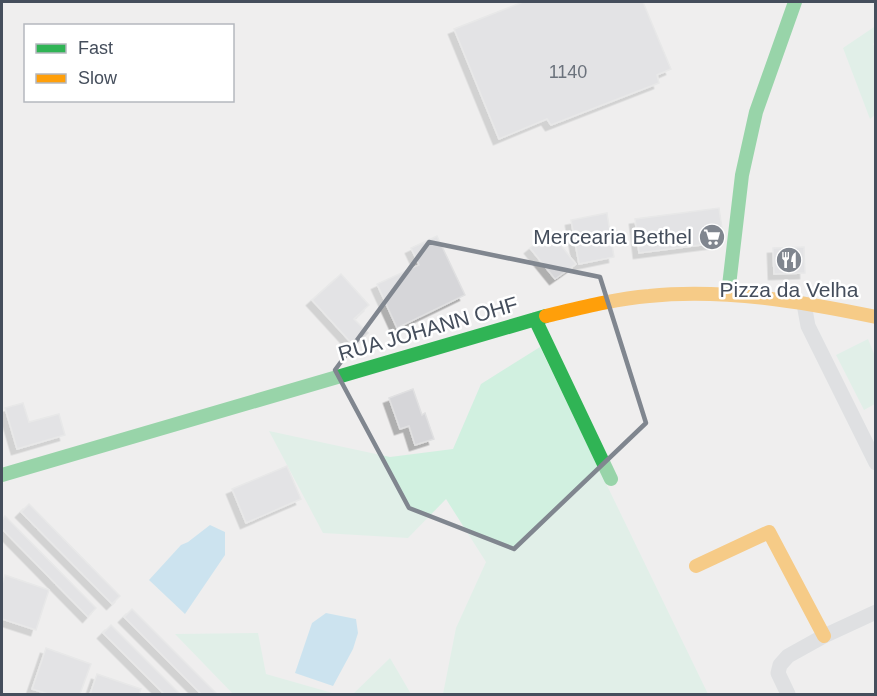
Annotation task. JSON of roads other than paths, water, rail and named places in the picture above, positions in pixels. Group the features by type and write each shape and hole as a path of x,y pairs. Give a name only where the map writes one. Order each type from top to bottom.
{"main road":[{"path":"728,294 742,175 756,112 795,2"},
{"name":"RUA JOHANN OHF","path":"2,475 535,319 631,297 728,294 876,317"},
{"path":"535,319 612,479"},
{"path":"696,566 769,532 825,636"}],"street":[{"path":"804,304 808,326 876,463"},
{"path":"788,694 778,673 780,665 788,656 876,612"}],"water":[{"path":"210,525 225,532 225,555 185,614 149,580 181,545"},
{"path":"326,613 356,619 358,633 353,649 333,686 295,673 312,623"}],"place":[{"name":"Mercearia Bethel","path":"712,237"},
{"name":"Pizza da Velha","path":"789,260"}]}
